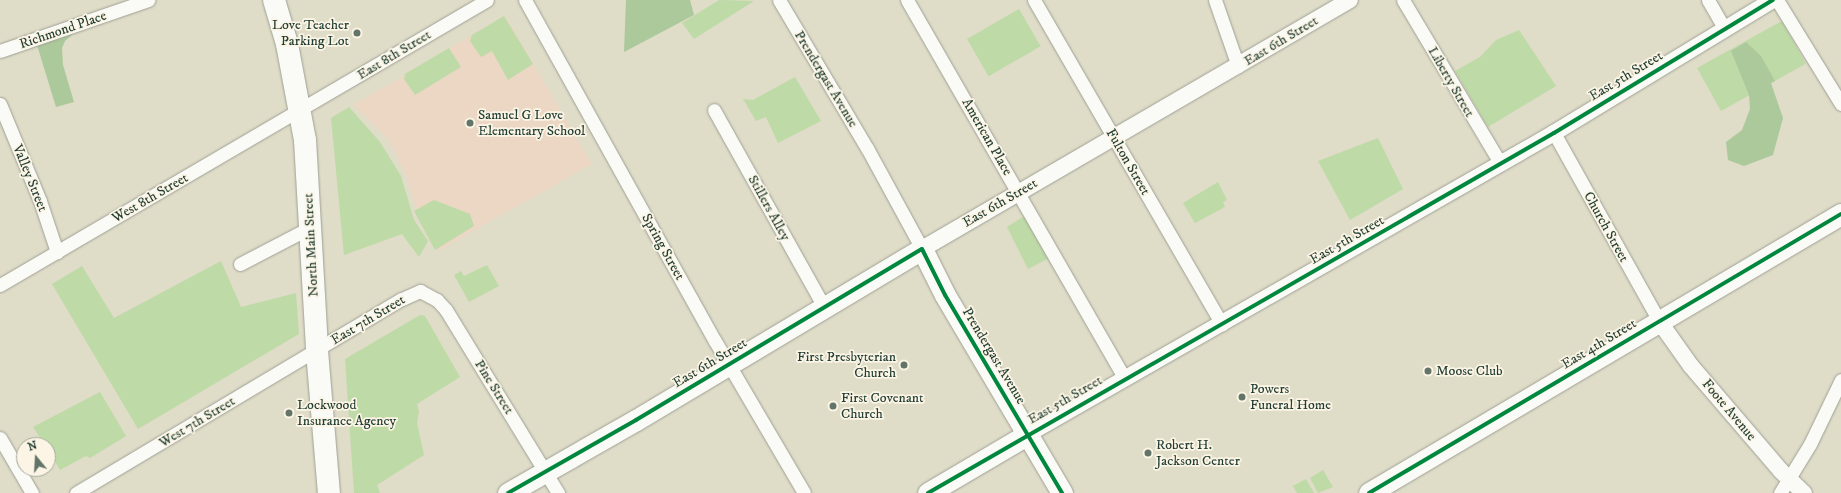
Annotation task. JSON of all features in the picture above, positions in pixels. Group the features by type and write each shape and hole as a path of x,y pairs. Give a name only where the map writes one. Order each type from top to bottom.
{"highway":[{"name":"North Main Street","path":"274,0 287,44 305,140 317,351 329,493"}],"main road":[{"name":"East 4th Street","path":"1369,493 1841,214"},
{"name":"East 6th Street","path":"508,493 545,470 636,420 922,248"},
{"name":"Prendergast Avenue","path":"922,248 945,295 1062,493"},
{"name":"East 5th Street","path":"928,493 1028,434"}],"street":[{"name":"Richmond Place","path":"0,51 148,0"},
{"name":"East 8th Street","path":"300,110 487,0"},
{"name":"Spring Street","path":"525,0 728,364 804,493"},
{"name":"Prendergast Avenue","path":"779,0 866,148 922,248"},
{"name":"American Place","path":"907,0 1126,379"},
{"name":"Fulton Street","path":"1034,0 1222,324"},
{"path":"1215,0 1238,66"},
{"name":"East 6th Street","path":"922,248 1350,0"},
{"name":"Liberty Street","path":"1403,0 1500,163"},
{"path":"1708,0 1725,28"},
{"name":"East 5th Street","path":"1028,434 1554,133 1773,0"},
{"path":"1777,0 1841,104"},
{"name":"Valley Street","path":"0,104 40,201 57,252"},
{"name":"West 8th Street","path":"0,286 300,110"},
{"name":"Stillers Alley","path":"714,110 824,307"},
{"name":"Church Street","path":"1554,133 1659,321"},
{"path":"240,264 311,227"},
{"name":"East 7th Street","path":"317,351 402,299 420,291"},
{"name":"Pine Street","path":"420,291 437,300 446,310 558,493"},
{"name":"Foote Avenue","path":"1659,321 1691,366 1784,486 1804,493"},
{"name":"West 7th Street","path":"76,493 317,351"},
{"path":"1784,486 1810,444 1841,380"},
{"path":"0,438 32,493"}],"shaded area":[{"name":"Samuel G Love Elementary School","path":"505,16 592,164 438,251 415,204 405,173 389,140 354,105"}],"green space":[{"path":"626,0 690,0 694,15 624,52"},
{"path":"719,0 754,1 694,39 682,23"},
{"path":"1019,9 1040,46 989,76 967,39"},
{"path":"504,16 533,64 508,80 492,51 481,57 470,41 472,35"},
{"path":"1782,21 1806,64 1721,111 1697,68"},
{"path":"1519,30 1556,86 1488,127 1455,71 1480,57 1496,40"},
{"path":"73,34 65,41 62,48 63,65 74,102 56,107 37,45"},
{"path":"1746,42 1761,56 1775,81 1771,83 1783,118 1773,155 1744,166 1728,160 1726,142 1742,130 1750,109 1749,95 1731,51"},
{"path":"449,48 461,67 415,95 404,79 405,74"},
{"path":"795,77 821,121 778,143 766,117 756,121 743,99 753,100"},
{"path":"349,107 380,142 401,176 414,220 428,241 419,257 402,234 344,255 331,118"},
{"path":"1378,138 1403,189 1350,220 1318,161"},
{"path":"1218,182 1227,200 1223,202 1225,207 1195,223 1183,203"},
{"path":"434,200 470,214 474,226 435,250 414,211"},
{"path":"1026,215 1051,257 1028,269 1007,227"},
{"path":"221,261 241,307 296,293 299,334 138,429 52,284 82,266 114,318"},
{"path":"487,265 499,286 469,302 454,275 461,271 464,276"},
{"path":"420,315 425,316 460,377 417,404 419,411 417,423 424,455 377,485 380,493 354,493 345,359"},
{"path":"100,392 126,436 90,458 86,456 60,470 56,463 56,437 40,437 33,427"},
{"path":"1323,470 1333,487 1318,493 1310,478"},
{"path":"1306,479 1314,493 1297,493 1293,486"}],"cycle path":[{"path":"928,493 1554,133 1773,0"},
{"path":"1369,493 1841,214"},
{"path":"508,493 636,420 922,249 945,295 1062,493"}],"place":[{"name":"Love Teacher Parking Lot","path":"357,33"},
{"name":"Samuel G Love Elementary School","path":"470,123"},
{"name":"First Presbyterian Church","path":"904,365"},
{"name":"Moose Club","path":"1428,371"},
{"name":"Powers Funeral Home","path":"1242,397"},
{"name":"First Covenant Church","path":"833,406"},
{"name":"Lockwood Insurance Agency","path":"289,413"},
{"name":"Robert H. Jackson Center","path":"1148,453"}]}
